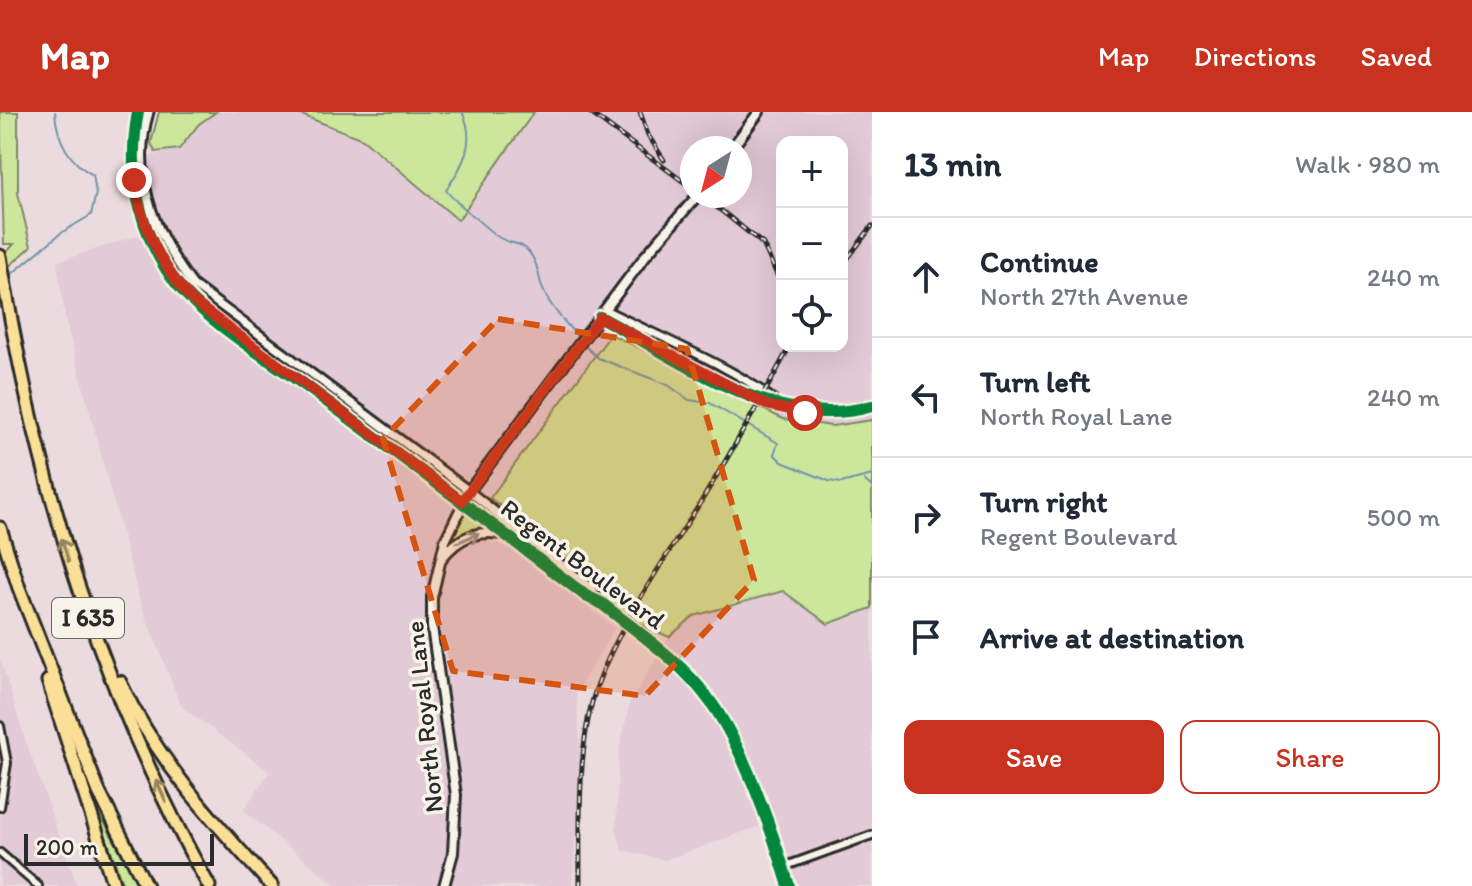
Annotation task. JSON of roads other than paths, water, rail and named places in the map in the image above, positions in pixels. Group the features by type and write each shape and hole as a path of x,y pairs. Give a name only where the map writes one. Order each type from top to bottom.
{"highway":[{"name":"I 635","path":"0,256 29,417 76,585 122,705 209,886"},
{"name":"I 635","path":"0,528 19,588 114,828 146,886"},
{"path":"76,585 125,692 154,744 192,797 272,886"},
{"path":"19,588 114,886"}],"main road":[{"path":"741,136 759,112"},
{"name":"North Royal Lane","path":"444,886 453,853 456,816 432,627 438,563 462,501 469,491 592,327 687,208"},
{"path":"438,563 452,546 469,535 486,532 507,535"}],"street":[{"name":"Regent Boulevard","path":"138,112 137,199 166,269 193,301 646,638 710,700 732,737 789,886"},
{"name":"Regent Boulevard","path":"140,126 149,112"},
{"name":"Regent Boulevard","path":"138,158 155,225 175,262 193,285 245,328 469,491 592,589 601,603"},
{"path":"603,313 723,370 771,396 779,405"},
{"path":"603,313 766,405 779,405 805,413 833,413 872,406"},
{"path":"718,380 723,370"},
{"path":"0,726 7,763 0,807"},
{"path":"783,867 872,835"},
{"path":"0,853 38,886"}],"waterway":[{"path":"8,277 61,233 91,215 96,193 93,175 77,164 66,149 58,132 55,112"},
{"path":"462,112 468,133 466,153 446,190 497,236 529,252 549,301 579,339"},
{"path":"583,344 598,358 668,385 689,400 710,403 778,443 774,454 782,462 841,483 872,475"},
{"path":"864,480 872,487"}],"railway":[{"path":"589,112 680,179"},
{"path":"640,112 648,135 664,160"},
{"path":"718,208 763,244 779,280"},
{"path":"848,258 872,226"},
{"path":"580,886 582,762 595,692 614,645 641,596 723,466 787,352"}]}
